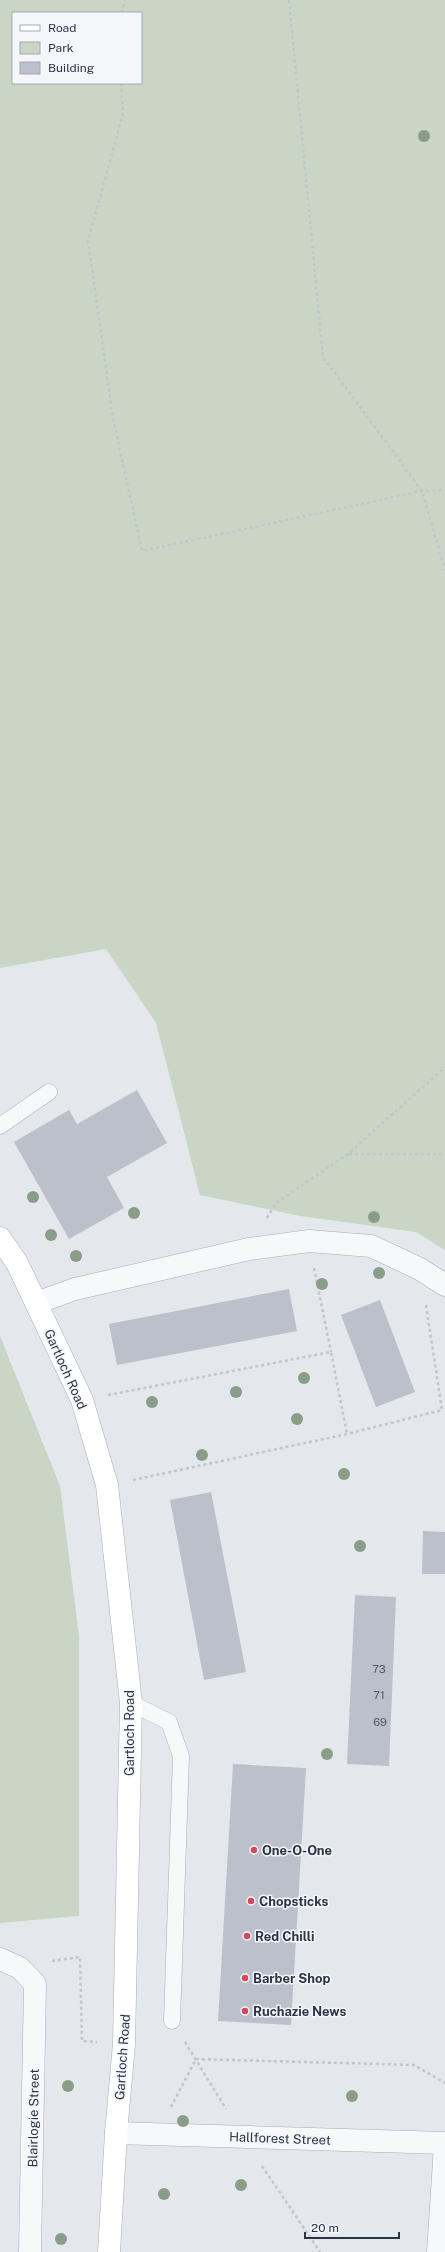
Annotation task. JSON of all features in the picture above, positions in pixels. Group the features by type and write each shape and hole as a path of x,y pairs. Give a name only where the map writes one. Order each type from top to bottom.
{"main road":[{"name":"Gartloch Road","path":"0,1238 17,1263 82,1400 107,1485 131,1702 124,2044 116,2133 109,2252"}],"street":[{"path":"36,1303 75,1289 249,1249 309,1241 371,1246 420,1269 445,1285"},
{"path":"0,1959 20,1968"},
{"name":"Blairlogie Street","path":"20,1968 35,1984 30,2252"},
{"name":"Hallforest Street","path":"116,2133 445,2144"},
{"path":"438,2252 445,2144"}],"lane":[{"path":"0,1126 49,1092"},
{"path":"131,1702 169,1722 181,1756 172,2021"}],"path":[{"path":"122,12 125,0"},
{"path":"290,0 323,357 422,491 445,570"},
{"path":"121,84 123,114 88,241 113,418 142,550 422,491 445,490"},
{"path":"249,1249 276,1203 348,1154 445,1067"},
{"path":"348,1154 445,1154"},
{"path":"309,1241 347,1434"},
{"path":"107,1485 347,1434 442,1410 420,1269"},
{"path":"82,1400 331,1352"},
{"path":"20,1968 80,1957 82,2042 124,2044"},
{"path":"172,2021 243,2137 320,2252"},
{"path":"196,2059 414,2065 445,2083"},
{"path":"157,2134 196,2059"}],"green space":[{"path":"0,0 445,0 445,1250 416,1232 300,1216 200,1195 156,1023 106,949 0,968"},
{"path":"0,1336 60,1486 79,1636 79,1916 0,1923"}],"building":[{"path":"137,1090 167,1143 107,1177 124,1208 69,1239 14,1142 69,1110 77,1124"},
{"path":"289,1289 297,1331 117,1365 109,1324"},
{"path":"380,1300 415,1392 376,1407 341,1315"},
{"path":"211,1492 246,1672 204,1680 170,1500"},
{"path":"423,1531 445,1532 445,1574 422,1574"},
{"path":"355,1595 396,1597 389,1766 347,1764"},
{"path":"233,1764 306,1768 291,2025 218,2021"}],"place":[{"name":"One-O-One","path":"254,1850"},
{"name":"Chopsticks","path":"251,1901"},
{"name":"Red Chilli","path":"247,1936"},
{"name":"Barber Shop","path":"245,1978"},
{"name":"Ruchazie News","path":"245,2011"}]}
